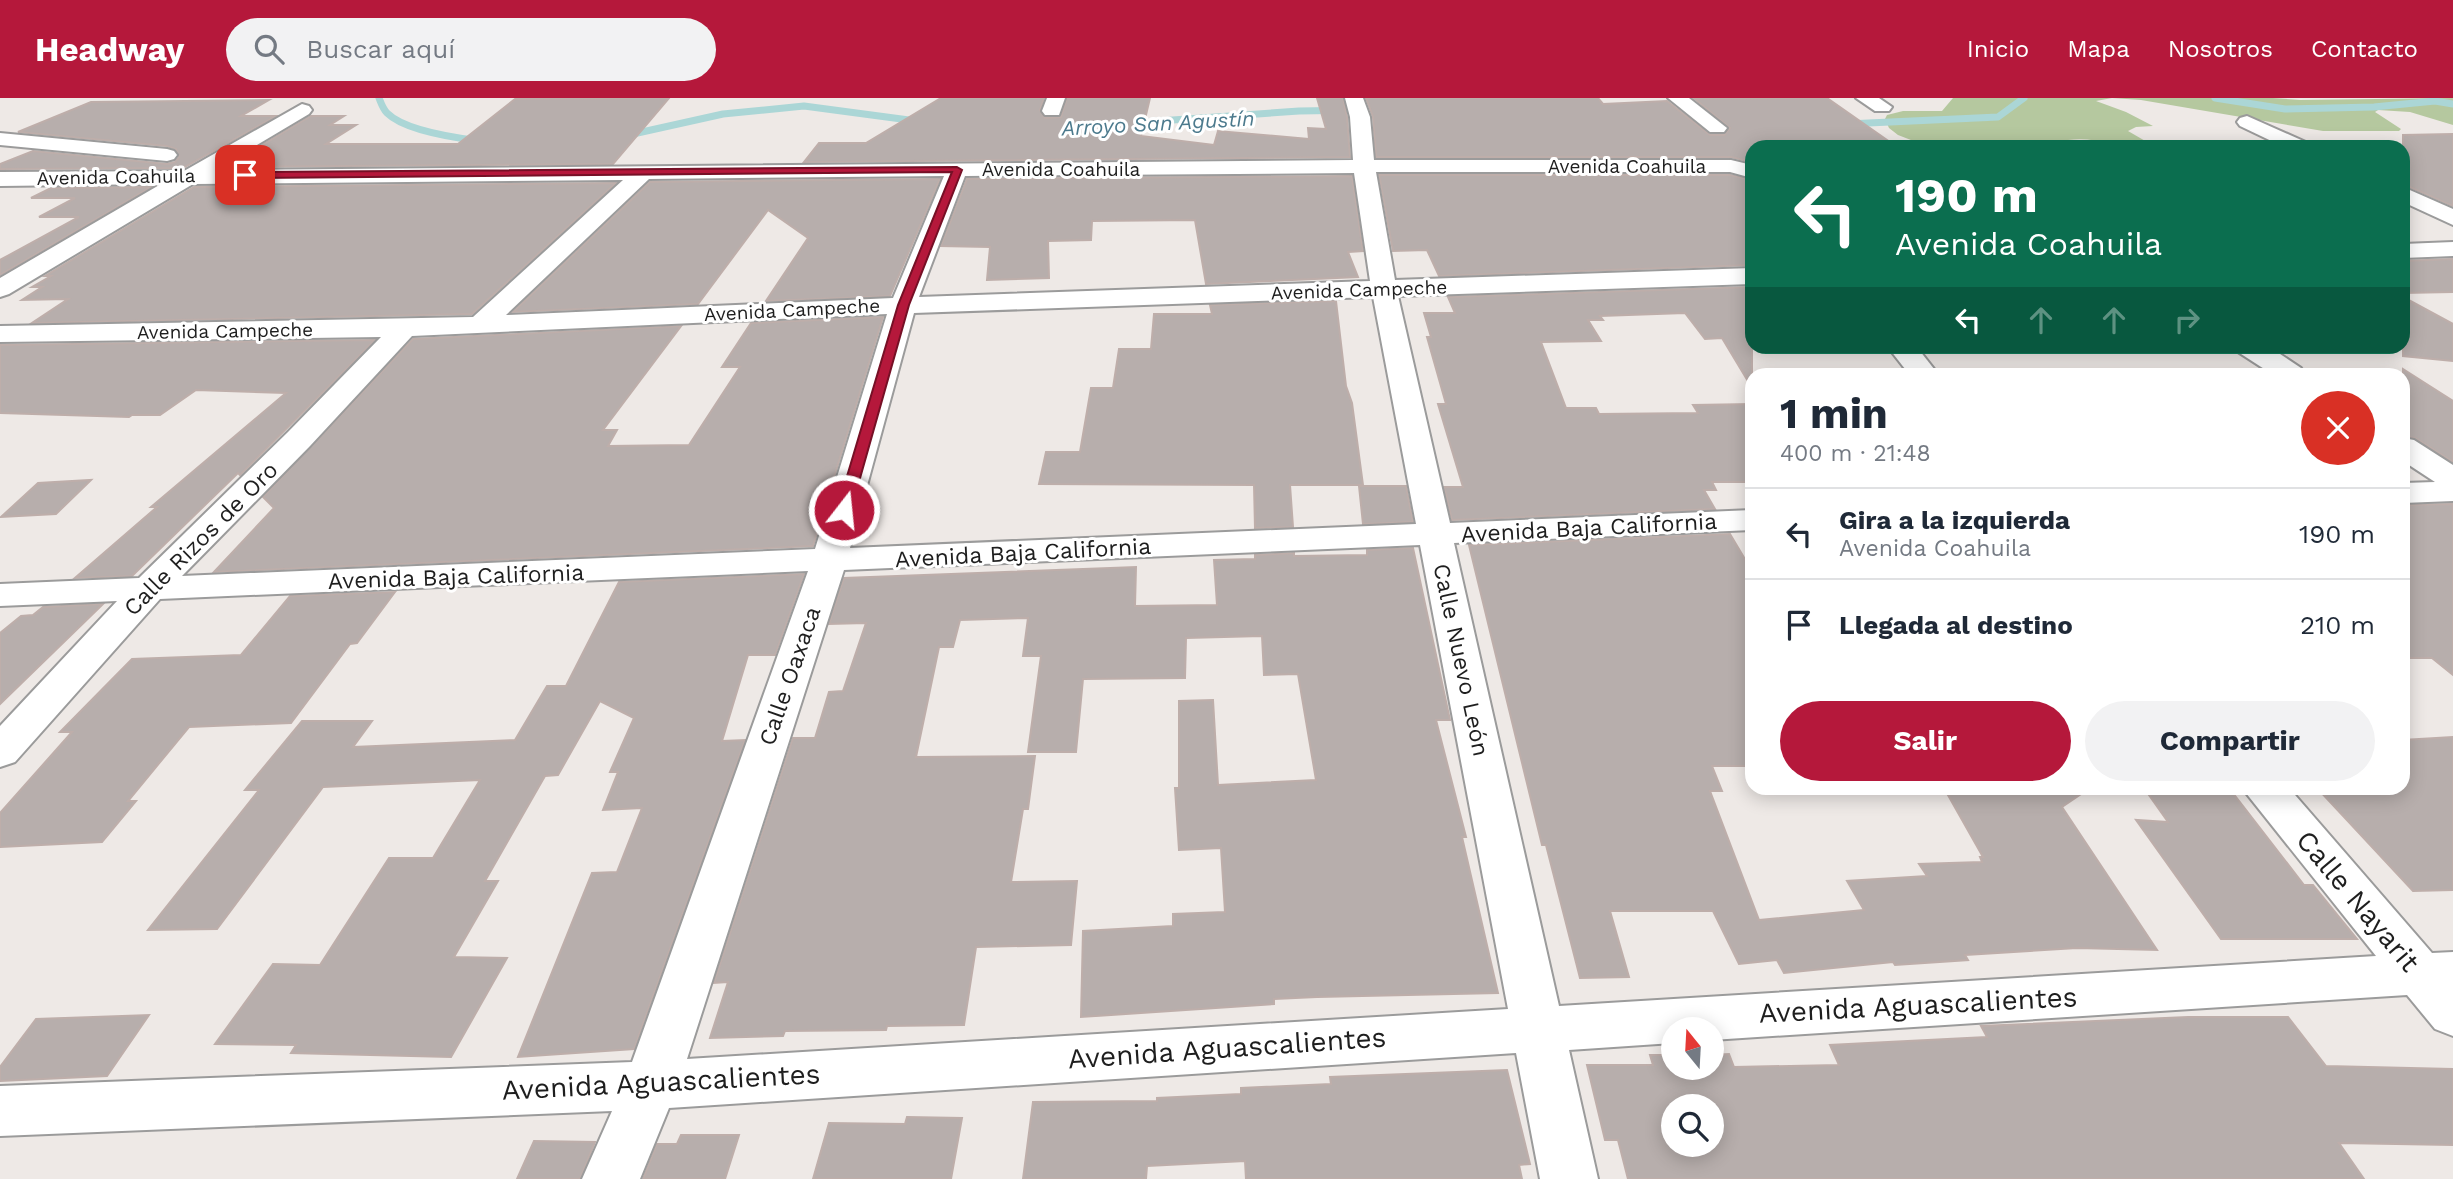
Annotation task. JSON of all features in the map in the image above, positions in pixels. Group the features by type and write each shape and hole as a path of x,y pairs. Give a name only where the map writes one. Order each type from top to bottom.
{"street":[{"path":"1676,98 1717,128"},
{"name":"Calle Nuevo León","path":"1356,106 1384,289 1569,1179"},
{"path":"0,289 302,110"},
{"path":"2247,122 2286,140"},
{"path":"0,139 218,160"},
{"name":"Avenida Coahuila","path":"0,178 1364,166 1745,170"},
{"name":"Calle Oaxaca","path":"611,1179 651,1085 829,561 903,305 957,170"},
{"path":"482,323 644,172"},
{"path":"2410,197 2453,218"},
{"path":"2410,251 2453,249"},
{"name":"Avenida Campeche","path":"0,334 404,328 903,305 1745,276"},
{"name":"Calle Rizos de Oro","path":"0,752 148,590 299,439 404,328"},
{"path":"1908,354 1919,368"},
{"path":"2260,354 2282,368"},
{"path":"2410,452 2453,480"},
{"path":"2410,493 2453,491"},
{"name":"Avenida Baja California","path":"0,595 1745,520"},
{"name":"Calle Nayarit","path":"2271,795 2436,973 2453,1014"},
{"name":"Avenida Aguascalientes","path":"0,1111 651,1085 2436,973"}],"green space":[{"path":"1953,98 2112,98 2096,101 2153,126 2136,127 2128,131 2144,140 1911,140 1889,128 1885,119 1887,115 1903,111 1942,111"},
{"path":"2112,98 2453,98 2453,125 2410,112 2378,110 2375,112 2401,129 2323,131 2141,100"}],"building":[{"path":"669,98 613,164 225,167 311,116 344,116 330,125 356,125 326,144 458,144 515,99"},
{"path":"941,98 1044,98 1040,110 1045,118 1061,117 1067,98 1150,98 1141,136 1214,145 1218,131 1309,139 1308,128 1326,129 1317,98 1343,98 1350,157 804,162 819,143 866,143"},
{"path":"1366,98 1598,98 1603,104 1667,101 1710,135 1724,135 1730,128 1695,99 1827,98 1887,140 1745,140 1745,160 1731,157 1376,157 1373,117"},
{"path":"269,100 241,116 276,116 183,168 0,169 0,164 33,151 167,164 175,162 179,157 176,149 167,146 18,132 91,102"},
{"path":"2453,134 2453,206 2410,187 2410,140 2403,140 2403,135"},
{"path":"1379,175 1730,175 1745,178 1745,265 1439,276 1427,250 1393,251"},
{"path":"1352,176 1363,251 1348,252 1358,277 1206,284 1195,220 1092,221 1091,240 1048,241 1049,278 987,280 990,247 941,246 967,179"},
{"path":"940,179 890,296 766,301 808,238 768,210 698,304 513,312 650,182"},
{"path":"616,183 472,314 32,323 68,299 22,300 42,287 32,287 51,276 45,276 194,187"},
{"path":"151,187 0,275 0,260 79,217 39,217 75,198 31,198 51,188"},
{"path":"2453,259 2453,292 2410,293 2410,261"},
{"path":"1745,287 1745,354 1752,354 1752,368 1745,368 1745,376 1722,338 1705,339 1685,313 1600,316 1603,320 1588,320 1601,341 1541,342 1566,408 1596,408 1599,414 1698,413 1693,405 1745,404 1745,482 1712,482 1716,490 1704,490 1715,509 1452,520 1444,487 1463,487 1438,404 1446,404 1427,337 1431,337 1424,313 1455,313 1448,297"},
{"path":"1336,301 1346,386 1352,403 1363,485 1290,485 1293,527 1255,528 1254,485 1039,484 1046,452 1080,452 1091,388 1113,388 1119,349 1151,349 1154,314 1212,314 1210,305"},
{"path":"2410,301 2453,324 2453,361 2403,356 2410,354"},
{"path":"883,317 813,546 214,572 274,508 263,497 413,339 681,326 603,430 617,430 608,446 689,445 740,367 722,367 751,323"},
{"path":"375,340 240,475 238,473 132,576 75,578 157,507 151,507 286,393 196,390 160,415 129,417 0,413 0,345"},
{"path":"2410,373 2453,401 2453,462 2410,437"},
{"path":"91,480 56,514 1,517 38,483"},
{"path":"1359,486 1406,486 1413,522 1363,524"},
{"path":"2453,504 2453,675 2432,658 2410,658 2410,505"},
{"path":"1730,534 1745,559 1745,766 1712,766 1722,791 1710,791 1759,920 1864,910 1847,881 1927,876 1919,864 1982,862 1980,857 1983,857 1948,795 2080,795 2062,807 2157,950 2077,948 1965,955 1968,960 1895,965 1893,962 1784,973 1777,960 1739,964 1713,911 1610,911 1629,977 1580,978 1546,845 1542,845 1469,545"},
{"path":"1413,548 1450,720 1436,720 1466,837 1462,837 1498,993 1274,999 1274,1004 1081,1017 1083,931 1173,926 1173,914 1225,912 1221,848 1179,850 1175,788 1179,788 1179,701 1213,700 1218,785 1316,780 1298,674 1264,675 1262,636 1186,638 1185,678 1083,679 1076,752 1028,752 1041,656 1023,656 1028,618 960,620 953,647 939,647 916,757 1035,756 1028,809 1023,809 1011,882 1077,881 1071,945 976,947 964,1025 887,1026 886,1030 785,1031 783,1036 710,1038 728,982 714,983 793,738 815,738 829,692 843,691 866,623 829,624 844,578 1136,567 1135,606 1217,605 1214,560 1255,559 1255,555 1294,553 1294,556 1367,555 1367,550"},
{"path":"804,574 775,655 748,655 722,741 745,740 634,1049 518,1057 592,873 617,872 642,808 603,810 618,772 610,772 634,718 600,701 558,775 545,776 485,881 498,881 454,957 507,958 451,1057 291,1053 296,1045 215,1044 273,964 320,965 389,858 433,858 480,780 323,787 217,929 148,930 259,790 245,790 302,721 372,721 353,747 515,740 547,686 566,686 619,582"},
{"path":"395,592 357,643 350,644 291,723 189,727 128,801 136,801 102,842 0,847 0,813 72,732 60,732 132,659 241,655 290,596"},
{"path":"103,604 0,704 0,633 21,616 33,615 43,607"},
{"path":"2453,737 2453,890 2413,891 2324,795 2410,795 2410,740"},
{"path":"2149,795 2234,795 2304,885 2313,885 2357,939 2221,939 2136,820 2168,822"},
{"path":"149,1015 107,1076 0,1081 0,1067 36,1019"},
{"path":"2188,1017 2288,1017 2326,1066 2453,1069 2453,1145 2339,1143 2364,1179 1628,1179 1618,1140 1605,1140 1587,1065 1653,1065 1650,1055 1661,1055 1661,1080 1724,1080 1724,1054 1729,1054 1734,1067 1839,1065 1830,1045 1987,1037 1981,1026"},
{"path":"1507,1070 1530,1164 1519,1165 1522,1179 1246,1179 1245,1161 1147,1166 1146,1179 1023,1179 1033,1102 1157,1101 1157,1098 1241,1094 1241,1088 1331,1084 1330,1077"},
{"path":"907,1117 962,1118 951,1179 813,1179 829,1123 905,1124"},
{"path":"681,1135 739,1135 725,1179 643,1179 657,1144 677,1144"},
{"path":"534,1141 595,1142 580,1179 517,1179"}],"waterway":[{"name":"Arroyo San Agustín","path":"379,98 387,113 406,125 431,133 480,141"},
{"name":"Arroyo San Agustín","path":"1847,124 1998,117 2024,98"},
{"name":"Arroyo San Agustín","path":"2215,98 2285,109 2374,107 2435,101 2453,104"},
{"name":"Arroyo San Agustín","path":"624,136 723,114 804,106 924,122"},
{"name":"Arroyo San Agustín","path":"1130,123 1299,111 1363,110"}],"route":[{"path":"245,175 957,170 903,305 844,510"}]}
